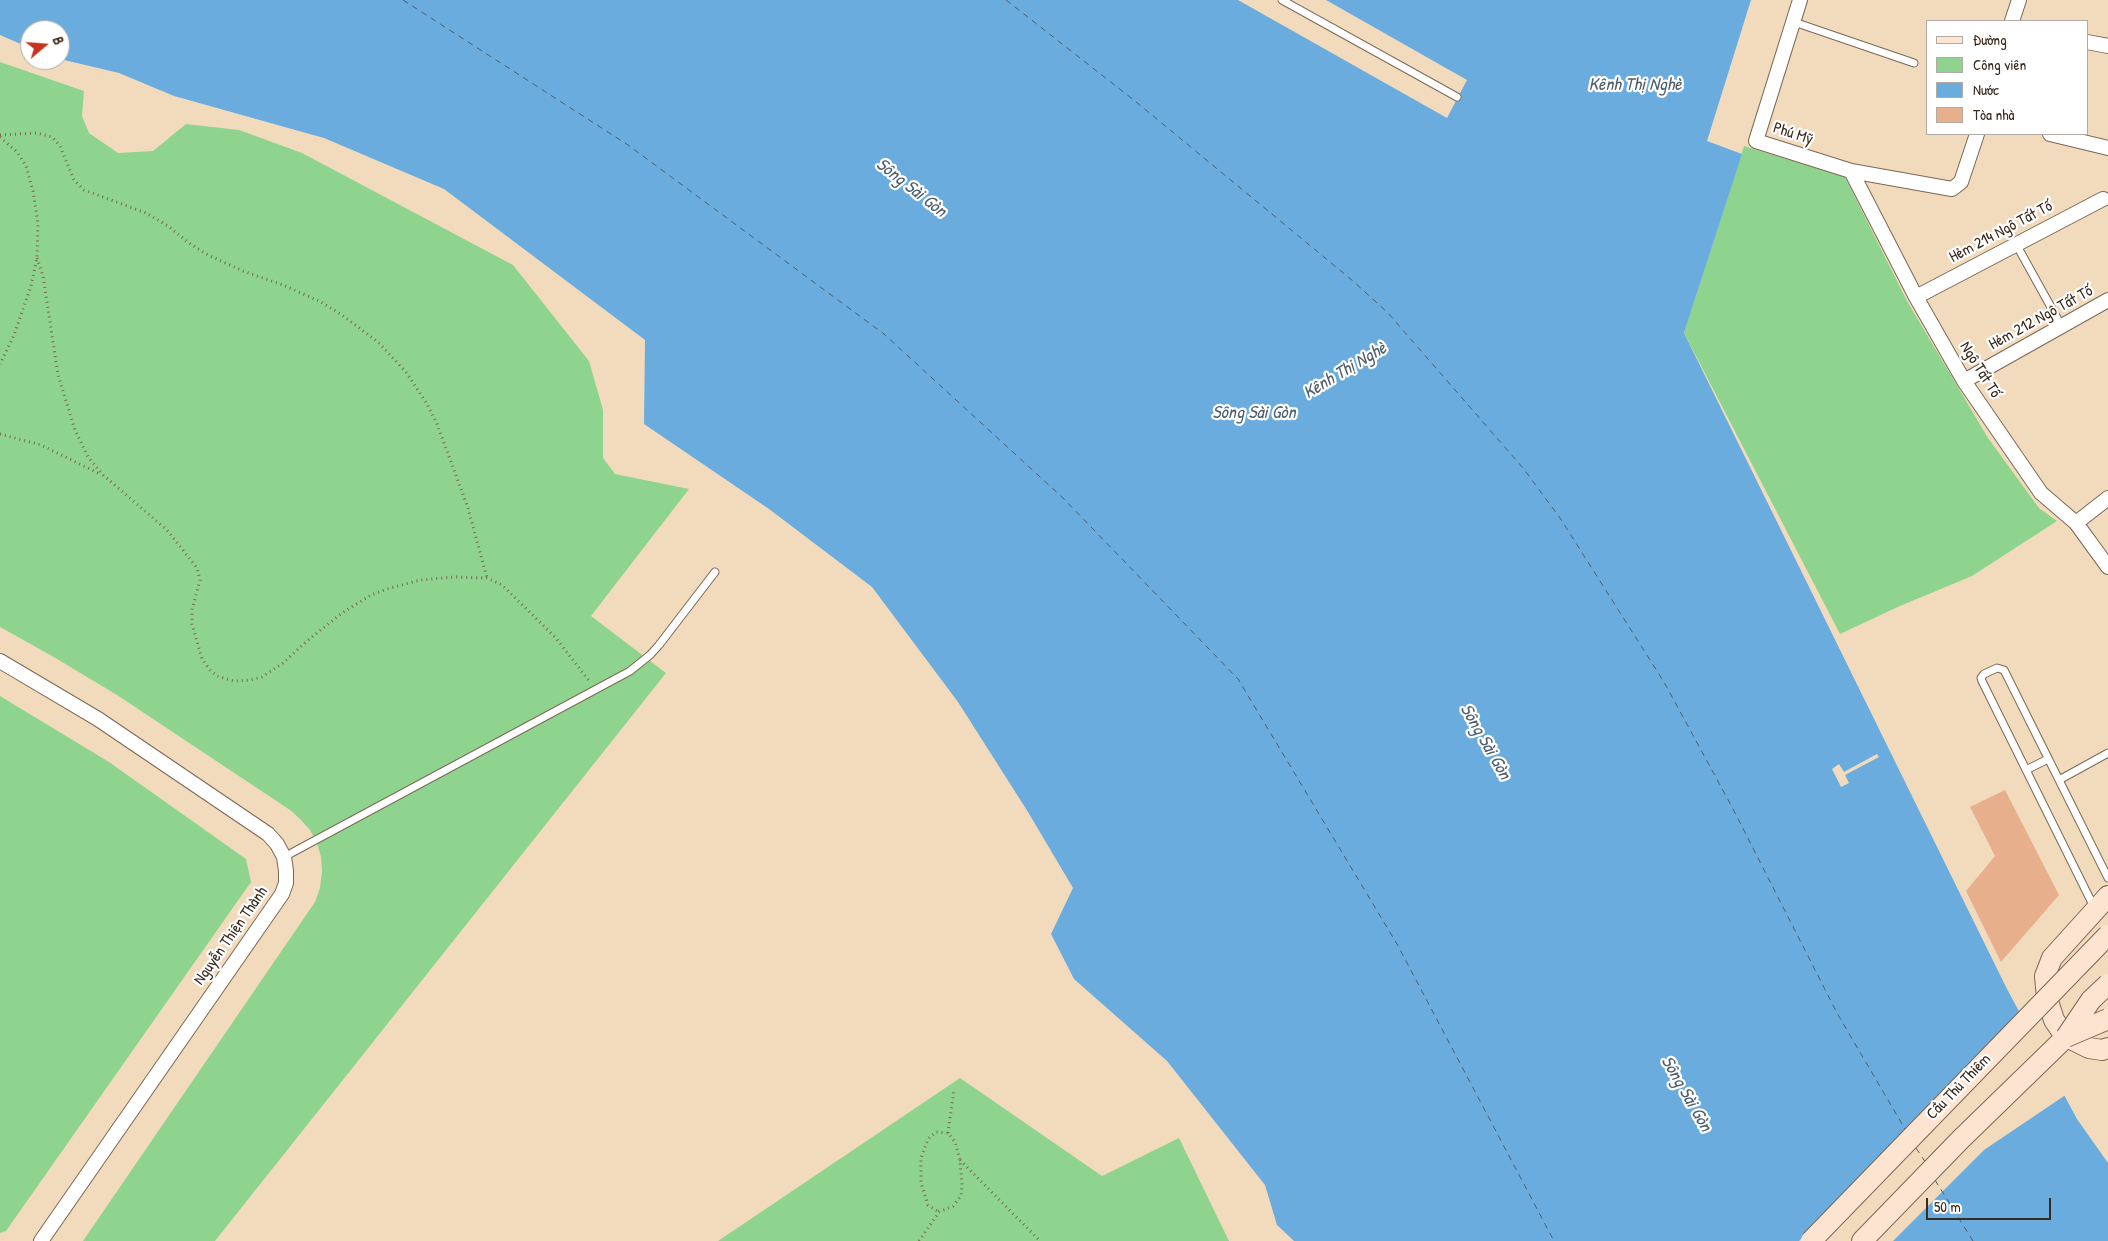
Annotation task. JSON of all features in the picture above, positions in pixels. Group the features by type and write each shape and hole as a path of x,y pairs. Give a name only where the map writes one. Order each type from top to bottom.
{"main road":[{"path":"2102,903 2052,958 2045,976 2046,990 2054,1020 2066,1036 2088,1048 2102,1050 2108,1048"},
{"name":"Cầu Thủ Thiêm","path":"1811,1241 2108,935"},
{"path":"1862,1241 1961,1139 2066,1037 2091,1000 2108,984"},
{"path":"2066,1037 2108,1018"}],"street":[{"name":"Phú Mỹ","path":"1800,0 1756,141 1851,171 1952,189 1961,182 1977,135"},
{"path":"2012,20 2019,0"},
{"path":"2088,42 2108,46"},
{"path":"2054,135 2107,148"},
{"name":"Ngô Tất Tố","path":"1851,171 1916,296 1964,381 2041,493 2076,523 2108,567"},
{"name":"Hẻm 214 Ngô Tất Tố","path":"1916,296 2103,199"},
{"name":"Hẻm 212 Ngô Tất Tố","path":"1964,381 2108,300"},
{"path":"2076,523 2108,498"},
{"name":"Nguyễn Thiện Thành","path":"0,661 98,719 268,834 277,844 284,857 286,883 282,894 41,1241"}],"lane":[{"path":"1282,0 1457,97"},
{"path":"1794,22 1914,63"},
{"path":"2016,244 2062,326"},
{"path":"284,857 630,670 650,655 715,572"},
{"path":"2102,903 2026,770 1981,679 1984,674 1996,668 2004,670 2108,878"},
{"path":"2059,780 2108,754"},
{"path":"2026,770 2048,759"}],"path":[{"path":"0,136 37,133 52,138 60,146 74,180 84,190 146,213 168,226 189,243 248,274 283,285 321,302 378,342 411,380 437,424 468,508 487,578"},
{"path":"0,136 17,152 29,175 37,216 37,258 23,312 0,364"},
{"path":"37,258 43,276 62,394 83,448 103,475 167,530 197,568 200,580 192,610 194,633 206,665 217,676 225,680 242,681 262,677 283,663 314,634 342,613 386,589 420,580 437,578 487,578 502,585 532,612 571,656 596,689"},
{"path":"0,434 41,445 103,475"},
{"path":"918,1241 939,1212 953,1206 960,1196 962,1185 960,1160 955,1142 948,1133 954,1089"},
{"path":"939,1212 928,1205 921,1183 921,1158 928,1139 936,1132 948,1133"},
{"path":"960,1160 1040,1241"}],"green space":[{"path":"0,62 84,91 82,116 89,133 118,153 153,151 186,124 239,130 302,153 513,265 589,361 603,410 603,458 615,474 689,489 591,616 666,673 215,1241 83,1241 315,902 320,888 322,872 321,857 317,843 310,830 290,810 117,695 0,627"},
{"path":"1744,146 1845,177 1907,301 1988,438 2039,508 2057,521 1972,576 1840,634 1684,333"},
{"path":"0,696 109,762 246,859 251,882 6,1231 0,1233"},
{"path":"960,1078 1102,1176 1179,1138 1229,1241 718,1241"}],"water":[{"name":"Sông Sài Gòn","path":"0,0 1751,0 1707,141 1742,154 1684,333 2007,989 2077,1119 2108,1163 2108,1241 1294,1241 1277,1225 1265,1185 1167,1061 1074,979 1051,934 1073,888 1028,812 958,702 872,587 769,509 644,424 645,340 444,189 324,138 174,96 119,73 70,61 70,20 20,20 20,44 0,35"}],"pier":[{"path":"1238,0 1326,0 1467,80 1447,118"},
{"path":"1877,754 1879,757 1845,775 1849,783 1841,787 1832,769 1839,764 1844,772"},
{"path":"2022,1011 2067,1094 1984,1150 1893,1241 1799,1241"}],"building":[{"path":"2005,790 2059,895 2001,962 1966,891 1995,856 1970,807"}],"ferry route":[{"path":"403,0 628,145 884,334 1063,498 1238,679 1397,944 1554,1241"},
{"path":"1006,0 1135,101 1353,281 1388,313 1523,468 1560,518 1664,682 1732,807 1837,1013 1905,1129"},
{"path":"1916,1148 1926,1163"},
{"path":"1935,1180 1973,1241"}],"water label":[{"name":"Kênh Thị Nghè","path":"1635,85"},
{"name":"Kênh Thị Nghè","path":"1345,371"}]}
